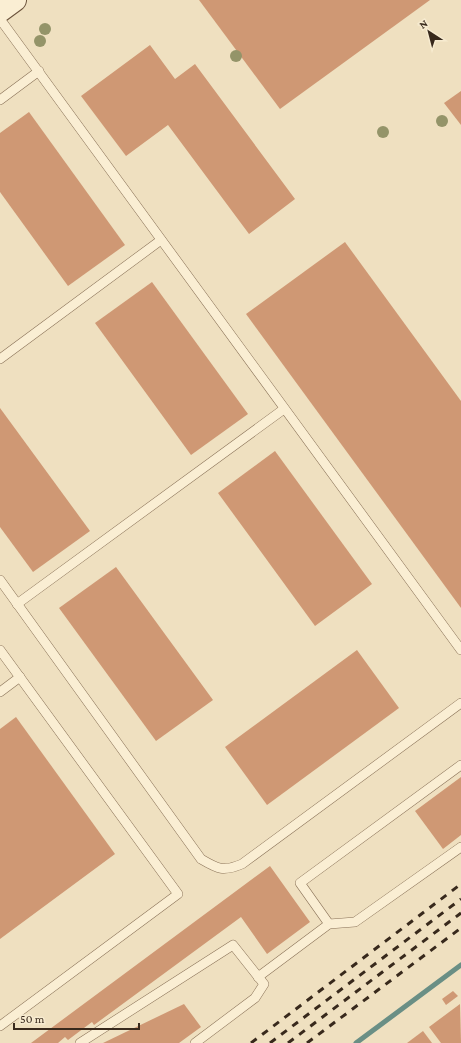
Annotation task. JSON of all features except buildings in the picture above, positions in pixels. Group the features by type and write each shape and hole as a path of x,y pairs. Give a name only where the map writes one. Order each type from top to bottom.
{"lane":[{"path":"3,10 40,71 161,240 461,650"},
{"path":"0,100 40,71"},
{"path":"0,359 161,240"},
{"path":"17,604 284,409"},
{"path":"0,580 201,858 216,868 229,870 242,864 461,703"},
{"path":"0,650 178,894 0,1026"},
{"path":"0,692 20,678"},
{"path":"329,924 300,883 461,765"},
{"path":"258,977 329,924 355,922 461,847"},
{"path":"80,1043 233,945 264,984 255,998 195,1043"}],"waterway":[{"path":"356,1043 461,965"}],"railway":[{"path":"251,1043 461,884"},
{"path":"270,1043 461,899"},
{"path":"288,1043 461,913"},
{"path":"307,1043 461,928"}]}
